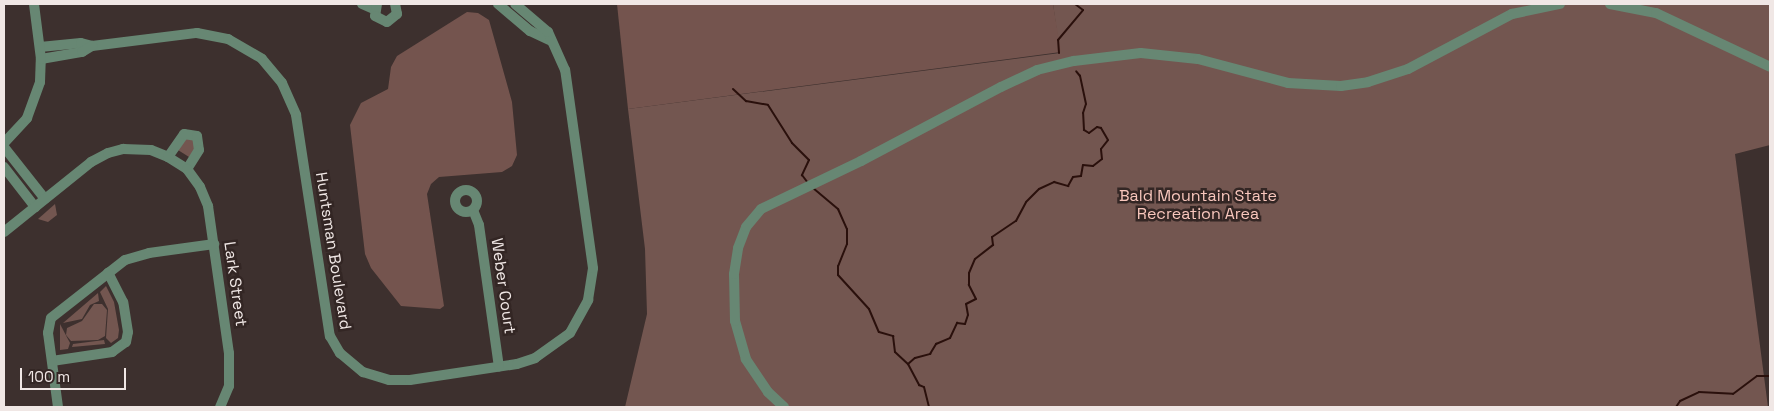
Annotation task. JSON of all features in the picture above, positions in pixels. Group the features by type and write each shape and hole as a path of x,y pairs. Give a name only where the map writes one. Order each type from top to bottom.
{"street":[{"path":"34,4 42,59 40,82 32,110 4,145 45,199"},
{"path":"362,4 376,6 377,19 390,21 396,14 394,4"},
{"path":"500,4 530,31 551,40"},
{"path":"509,14 516,4"},
{"name":"Huntsman Boulevard","path":"40,47 80,43 92,46 197,33 228,39 255,53 277,75 294,106 326,323 340,353 363,372 389,380 499,367 535,358 563,340 581,317 592,284 592,258 565,70 548,32 516,4"},
{"path":"784,407 768,392 746,359 735,321 734,274 738,248 746,227 762,209 861,162 1001,87 1038,70 1074,61 1140,53 1198,59 1288,84 1340,86 1368,82 1408,69 1512,14 1560,4"},
{"path":"1610,4 1656,13 1770,67"},
{"name":"Huntsman Boulevard","path":"42,59 82,52 92,46"},
{"path":"168,156 180,137 189,133 197,136 198,150 187,169"},
{"name":"Lark Street","path":"4,232 92,162 108,154 142,149 168,156 187,169 206,200 214,244 231,370 229,386 220,407"},
{"path":"4,167 35,207"},
{"name":"Weber Court","path":"473,210 479,225 499,367"},
{"path":"58,407 48,333 52,318 108,272 141,254 214,244"},
{"path":"52,360 112,352 126,342 128,332 124,302 108,272"}],"green space":[{"name":"Bald Mountain State Recreation Area","path":"1053,4 1770,4 1770,145 1735,154 1768,407 625,407 647,314 645,249 628,109 1060,53"},
{"path":"186,139 193,139 195,149 189,157 178,150"},
{"path":"55,204 57,215 48,222 38,219"},
{"path":"106,286 114,302 119,330 118,338 111,343 106,338 108,309 100,292"},
{"path":"98,293 99,301 90,305 82,319 63,323"},
{"path":"94,304 102,304 107,310 105,336 98,340 71,341 66,335 67,328 82,321"},
{"path":"60,324 70,343 68,349 60,350"},
{"path":"104,340 105,344 72,347 73,344"}],"shaded area":[{"path":"617,4 1053,4 1061,52 628,109"},
{"path":"467,12 478,13 489,20 512,102 517,155 512,166 502,172 439,177 431,184 427,194 444,306 440,309 401,306 371,268 365,254 350,125 361,103 388,89 391,67 397,56"}],"waterway":[{"path":"1059,53 1058,40 1083,10 1075,4"},
{"path":"908,364 915,358 930,354 936,344 950,338 957,323 965,324 968,315 966,304 976,299 969,285 969,273 975,259 993,245 992,237 1016,221 1026,202 1039,189 1054,182 1068,186 1073,177 1081,176 1083,165 1093,166 1102,159 1101,149 1108,140 1101,128 1097,127 1089,133 1084,130 1083,113 1086,104 1080,76 1076,71"},
{"path":"733,89 746,101 768,105 792,143 809,160 802,175 808,183"},
{"path":"813,188 838,209 847,229 847,244 838,266 838,275 869,309 879,332 893,336 895,352 908,364 919,385 924,387 929,407"},
{"path":"1676,407 1680,401 1699,392 1733,394 1757,376 1770,376"}]}
